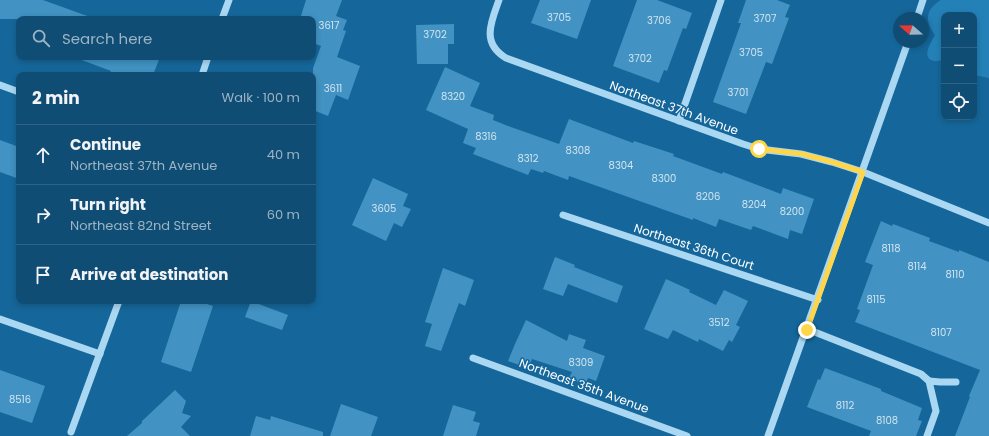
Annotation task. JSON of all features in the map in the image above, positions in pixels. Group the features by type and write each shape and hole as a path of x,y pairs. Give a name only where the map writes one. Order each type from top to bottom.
{"street":[{"path":"223,16 229,0"},
{"name":"Northeast 37th Avenue","path":"499,0 490,29 491,40 493,46 500,54 511,60 751,147 802,154 863,172 989,223"},
{"path":"679,121 721,0"},
{"path":"919,12 923,0"},
{"path":"768,436 818,300 906,48"},
{"path":"203,72 207,60"},
{"path":"0,85 16,91"},
{"name":"Northeast 36th Court","path":"564,215 818,300"},
{"path":"71,432 118,304"},
{"path":"0,319 100,354"},
{"path":"807,330 921,374 930,381 956,382"},
{"name":"Northeast 35th Avenue","path":"473,358 687,436"},
{"path":"927,436 936,411 930,381"}],"shaded area":[{"path":"941,0 989,0 989,78 977,76 977,12 941,12 941,60 934,61 928,57 928,49 935,35 929,24 929,13 936,3"}],"building":[{"path":"0,0 43,0 87,16 16,16 16,19 0,19"},
{"path":"306,0 342,0 336,16 347,20 343,30 346,31 337,57 360,66 348,100 336,95 328,116 316,111 316,72 313,72 313,68 321,46 316,44 316,16 301,16"},
{"path":"540,0 591,0 577,39 531,23"},
{"path":"637,0 657,0 692,13 686,29 683,28 667,71 664,70 659,83 613,66"},
{"path":"746,0 777,0 790,5 785,17 789,18 772,64 766,62 746,114 713,102 741,23 738,23"},
{"path":"454,24 454,44 448,44 448,64 417,64 416,25"},
{"path":"82,60 159,60 154,72 111,71"},
{"path":"445,67 480,83 470,106 494,115 493,120 508,126 559,144 569,119 633,143 634,141 674,154 673,156 722,174 723,172 781,194 783,188 814,199 802,234 790,230 788,239 753,226 751,230 719,219 716,227 569,176 568,180 544,171 543,173 531,169 528,175 473,154 476,148 463,143 468,129 426,110"},
{"path":"0,140 16,146 16,178 0,172"},
{"path":"373,178 408,194 403,206 411,209 402,227 394,223 386,241 352,225"},
{"path":"881,221 930,238 929,241 959,252 959,250 989,262 989,436 955,436 980,370 855,322 860,310 857,309 873,265 865,262"},
{"path":"555,257 575,265 574,267 623,286 617,303 568,284 563,296 543,289"},
{"path":"443,268 474,280 465,306 459,303 441,351 425,346 432,324 425,322"},
{"path":"666,279 690,290 689,292 716,305 724,290 748,301 736,325 740,327 732,342 729,340 723,351 699,339 698,342 673,330 668,339 644,329"},
{"path":"180,304 207,304 213,306 191,372 161,362"},
{"path":"250,304 259,304 288,315 282,330 245,317"},
{"path":"526,320 567,341 569,334 586,340 583,348 605,356 596,381 588,378 585,385 569,378 572,372 532,359 528,368 508,361"},
{"path":"825,368 881,389 881,391 922,408 918,420 922,421 916,436 869,436 871,431 807,407 818,379 820,380"},
{"path":"0,370 45,386 32,423 0,412"},
{"path":"175,390 186,401 182,413 191,416 181,427 190,436 127,436 142,423 142,421"},
{"path":"341,404 378,417 371,436 330,436"},
{"path":"453,405 476,412 473,421 480,423 476,436 443,436"},
{"path":"256,416 270,420 271,416 323,432 323,436 250,436"}],"route":[{"path":"759,149 802,154 863,172 807,330"}]}
